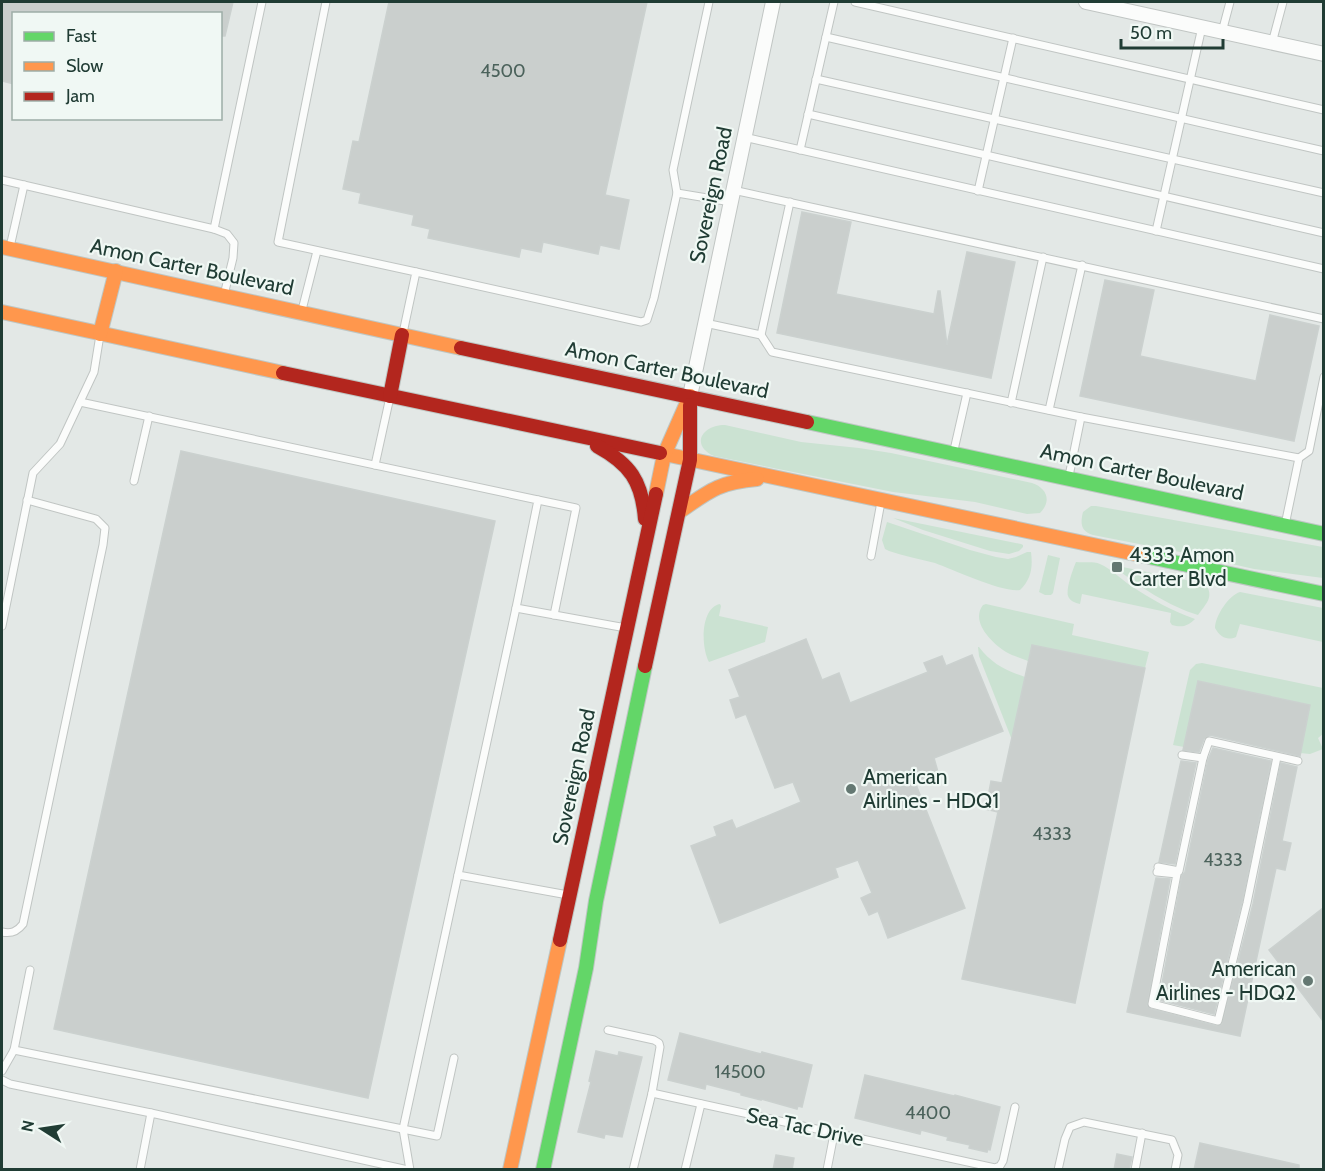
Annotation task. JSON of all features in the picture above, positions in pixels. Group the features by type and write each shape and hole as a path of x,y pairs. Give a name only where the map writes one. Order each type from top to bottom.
{"street":[{"name":"Sovereign Road","path":"543,1170 586,968 596,901 690,460 690,396 773,2"},
{"path":"1086,2 1323,54"},
{"name":"Amon Carter Boulevard","path":"6,248 1323,534"},
{"path":"100,334 116,271"},
{"path":"2,312 1323,594"},
{"path":"390,396 402,335"},
{"name":"Sovereign Road","path":"510,1170 664,455 690,396"},
{"path":"578,436 607,451 625,465 636,479 645,501 645,523 639,573"},
{"path":"679,512 720,485 743,480 775,478"}],"lane":[{"path":"214,229 262,2"},
{"path":"326,2 278,242 641,322 647,320 654,298 677,193 673,170 709,2"},
{"path":"800,150 834,2"},
{"path":"855,2 1323,110"},
{"path":"1222,32 1230,2"},
{"path":"1272,43 1283,2"},
{"path":"1156,231 1202,27"},
{"path":"826,37 1323,151"},
{"path":"978,191 1013,38"},
{"path":"816,79 1323,193"},
{"path":"808,114 1323,233"},
{"path":"744,137 1323,269"},
{"path":"2,180 214,229 227,234 234,243 233,258 224,295"},
{"path":"6,248 24,185"},
{"path":"677,193 790,202 1323,319"},
{"path":"761,335 790,202"},
{"path":"302,312 317,251"},
{"path":"1011,403 1043,257"},
{"path":"1049,410 1082,265"},
{"path":"402,335 416,272"},
{"path":"705,323 761,335 772,352 1011,403 1299,458"},
{"path":"2,626 33,473 60,444 94,372 100,334"},
{"path":"1285,525 1299,458 1309,451 1323,377"},
{"path":"954,453 967,393"},
{"path":"375,465 390,396"},
{"path":"80,402 576,508 554,615"},
{"path":"134,481 149,416"},
{"path":"1069,478 1081,417"},
{"path":"2,932 17,931 23,924 101,557 105,528 96,519 27,500"},
{"path":"2,1080 10,1084 409,1170 403,1129 538,500"},
{"path":"871,556 881,501"},
{"path":"516,608 627,628"},
{"path":"1277,757 1218,1021 1152,1004 1177,874 1158,869 1179,871 1203,758 1209,741 1298,761"},
{"path":"1182,755 1203,758"},
{"path":"458,875 570,896"},
{"path":"2,1071 14,1050 30,970"},
{"path":"608,1030 654,1040 659,1043 660,1047 652,1093 633,1170"},
{"path":"14,1050 437,1136 454,1058"},
{"name":"Sea Tac Drive","path":"652,1093 995,1168 1003,1161 1016,1107"},
{"path":"685,1170 701,1104"},
{"path":"140,1170 151,1113"},
{"path":"1058,1170 1070,1127 1084,1122 1172,1140 1178,1155 1175,1170"},
{"path":"827,1170 834,1134"},
{"path":"1135,1170 1143,1134"},
{"path":"956,1170 958,1161"}],"green space":[{"path":"725,425 801,442 891,453 1032,483 1041,488 1047,500 1040,513 1027,514 975,502 893,492 714,456 702,447 702,436 710,428"},
{"path":"1091,506 1323,547 1323,578 1254,569 1093,535 1084,529 1082,523 1083,512"},
{"path":"893,518 1021,544 1023,547 1009,554 990,551"},
{"path":"887,522 996,557 1008,559 1031,552 1032,563 1029,577 1020,590 1012,590 991,585 935,563 889,551 885,549 882,540"},
{"path":"1048,555 1060,558 1053,593 1045,595 1039,592"},
{"path":"1076,562 1100,564 1154,600 1195,619 1185,626 1176,626 1170,622 1171,613 1082,594 1080,604 1075,602 1069,598 1068,593"},
{"path":"1113,565 1205,584 1209,592 1208,600 1198,615 1166,601"},
{"path":"1240,592 1323,608 1323,642 1240,624 1236,637 1230,639 1221,636 1215,628 1217,618 1227,602"},
{"path":"720,604 719,616 768,627 765,642 709,662 706,656 704,629 709,613 713,607"},
{"path":"983,605 1074,624 1072,635 1149,652 1145,668 1032,645 1028,661 1014,656 1000,648 984,632 979,618"},
{"path":"978,647 999,666 1025,677 1012,740 979,656"},
{"path":"1202,663 1323,688 1323,734 1318,738 1323,749 1310,754 1300,753 1310,705 1199,681 1184,747 1173,745 1190,670 1196,664"}],"building":[{"path":"2,2 233,2 225,36 222,36 222,12 12,12 12,84 2,81"},
{"path":"389,2 647,2 605,195 629,200 619,249 600,245 598,254 543,242 541,252 521,248 519,257 428,238 430,229 412,225 414,215 359,203 361,193 343,189 353,141 359,142"},
{"path":"802,212 851,222 836,294 934,314 938,291 940,291 947,345 967,252 1015,262 991,378 777,333"},
{"path":"1105,280 1154,290 1140,356 1256,381 1270,315 1319,326 1294,441 1080,396"},
{"path":"181,451 495,521 368,1098 54,1029"},
{"name":"American Airlines - HDQ1","path":"806,639 822,680 839,673 850,703 928,672 924,663 942,656 946,666 972,655 1003,731 934,758 938,772 915,782 965,908 888,938 878,911 869,915 861,898 872,893 858,860 835,868 838,877 720,923 691,846 717,836 714,827 732,820 736,829 801,802 793,782 775,788 746,714 736,718 730,700 740,697 729,670"},
{"path":"1032,645 1145,668 1075,1003 962,979 998,812 985,809 991,781 1002,783"},
{"path":"1198,681 1310,705 1300,756 1210,735 1204,739 1199,752 1183,750"},
{"path":"1213,748 1271,761 1242,902 1214,1014 1159,1000 1182,875 1185,872 1208,760"},
{"path":"1181,761 1196,763 1175,864 1159,862"},
{"path":"1281,763 1297,767 1282,841 1291,843 1285,870 1276,868 1240,1036 1127,1012 1156,878 1170,879 1147,1006 1217,1026 1222,1024 1253,904"},
{"name":"American Airlines - HDQ2","path":"1323,908 1323,1021 1269,950"},
{"path":"680,1033 812,1065 802,1107 798,1106 797,1109 706,1084 705,1089 668,1080"},
{"path":"596,1051 618,1056 619,1052 642,1057 622,1137 605,1134 604,1138 578,1132 591,1082 589,1081"},
{"path":"865,1075 1000,1107 990,1150 988,1149 987,1152 969,1148 970,1145 947,1140 948,1137 921,1130 920,1134 855,1118"},
{"path":"1200,1143 1299,1165 1299,1170 1194,1170"},
{"path":"1117,1154 1132,1157 1129,1170 1114,1170"},
{"path":"776,1155 794,1158 792,1170 773,1170"}],"traffic: fast":[{"path":"807,422 1324,534"},
{"path":"1145,556 1324,594"},
{"path":"543,1170 586,968 596,901 645,666"}],"traffic: slow":[{"path":"2,247 461,348"},
{"path":"100,334 116,271"},
{"path":"2,312 283,373"},
{"path":"656,494 664,455 690,396"},
{"path":"660,453 1145,556"},
{"path":"679,512 698,498 724,485 757,479"},
{"path":"510,1170 560,940"}],"traffic: jam":[{"path":"390,396 402,335"},
{"path":"461,348 807,422"},
{"path":"283,373 660,453"},
{"path":"645,666 690,460 690,405"},
{"path":"597,446 618,460 632,475 641,494 645,519"},
{"path":"560,940 656,494"}],"place":[{"name":"4333 Amon Carter Blvd","path":"1117,567"},
{"name":"American Airlines - HDQ1","path":"851,789"},
{"name":"American Airlines - HDQ2","path":"1308,981"}]}
